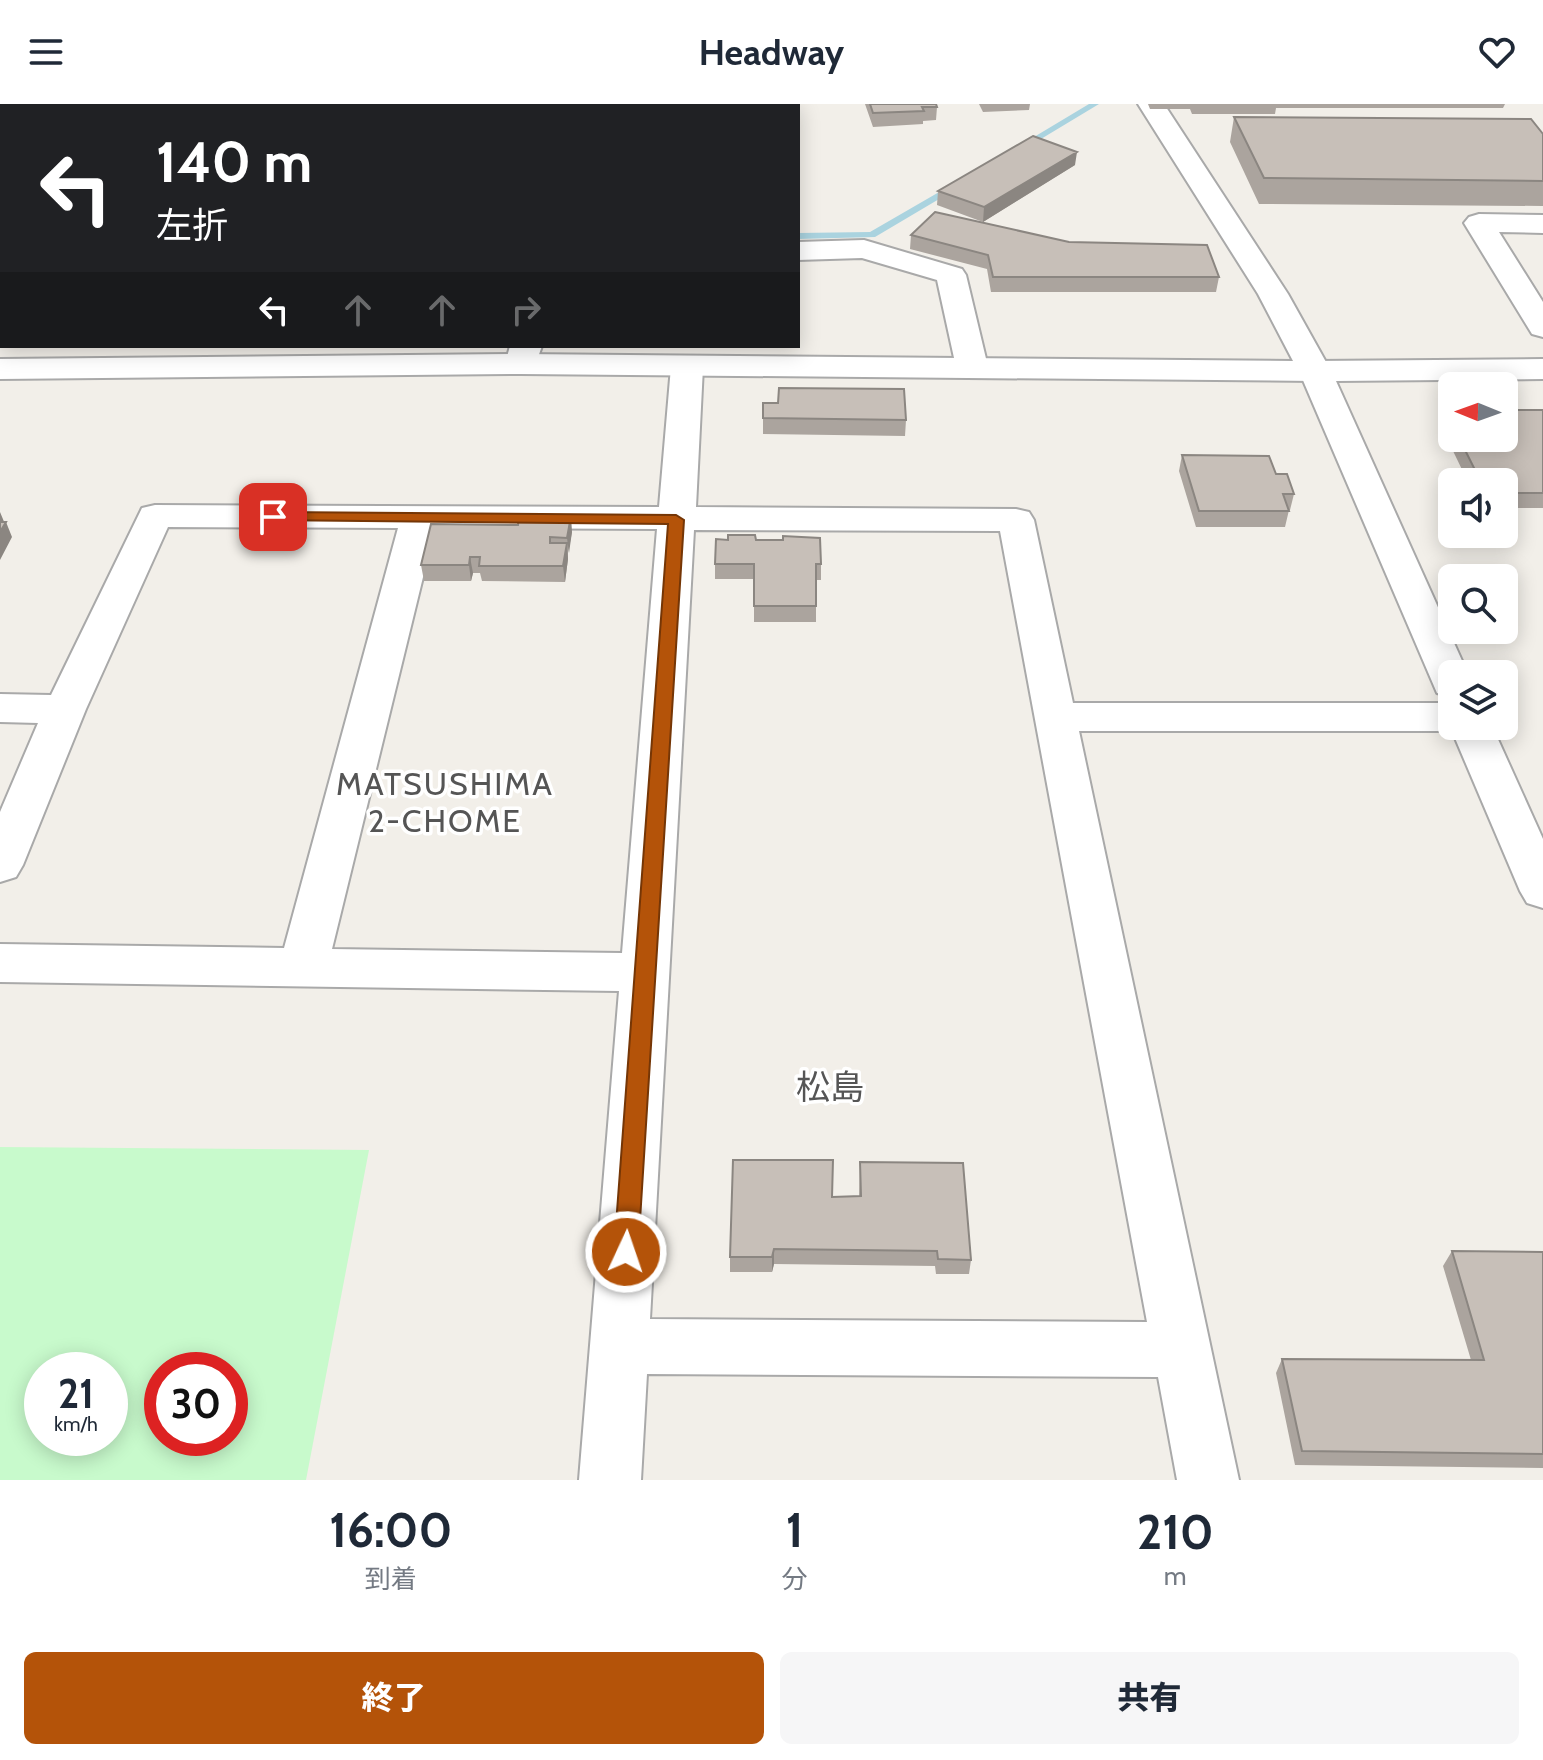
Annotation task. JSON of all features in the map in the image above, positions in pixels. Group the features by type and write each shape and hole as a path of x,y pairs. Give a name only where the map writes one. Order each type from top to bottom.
{"street":[{"path":"1151,104 1273,294 1315,371 1442,660"},
{"path":"1543,224 1479,223 1543,327"},
{"path":"800,251 864,249 951,275 972,367"},
{"path":"0,369 524,355 687,367 1315,371 1543,369"},
{"path":"610,1480 687,367"},
{"path":"0,865 65,709 155,516 1016,520 1058,717 1208,1480"},
{"path":"303,967 419,518"},
{"path":"0,708 65,709"},
{"path":"1058,717 1438,717"},
{"path":"1477,740 1543,891"},
{"path":"0,963 643,972"},
{"path":"620,1346 1182,1350"}],"green space":[{"path":"0,1147 369,1150 306,1480 0,1480"}],"building":[{"path":"870,104 936,104 937,107 922,107 924,111 873,113"},
{"path":"1234,117 1531,119 1543,134 1543,181 1264,178"},
{"path":"1033,136 1077,152 984,207 938,191"},
{"path":"935,212 1069,242 1207,245 1219,277 993,277 988,255 911,235"},
{"path":"779,388 904,389 906,420 763,418 763,403 778,403"},
{"path":"1518,410 1543,410 1543,493 1518,493 1518,468 1474,468 1466,452 1518,452"},
{"path":"1182,455 1269,456 1276,474 1287,474 1294,494 1283,494 1289,511 1199,511"},
{"path":"519,515 571,516 567,538 550,537 550,543 567,543 563,566 479,566 480,557 470,557 469,565 421,565 431,524 518,525"},
{"path":"728,535 755,535 756,540 783,540 783,536 820,538 821,564 816,564 816,606 754,606 754,564 715,564 716,539 728,540"},
{"path":"733,1160 833,1160 832,1197 861,1196 860,1162 963,1163 971,1260 938,1259 937,1251 774,1249 772,1257 730,1257"},
{"path":"1452,1251 1543,1252 1543,1454 1302,1451 1282,1359 1484,1360"}],"waterway":[{"path":"1023,146 1095,104"},
{"path":"800,236 872,235 953,187"}],"district":[{"name":"MATSUSHIMA 2-CHOME","path":"445,802"},
{"name":"松島","path":"830,1087"}],"route":[{"path":"273,517 676,520 626,1252"}]}
